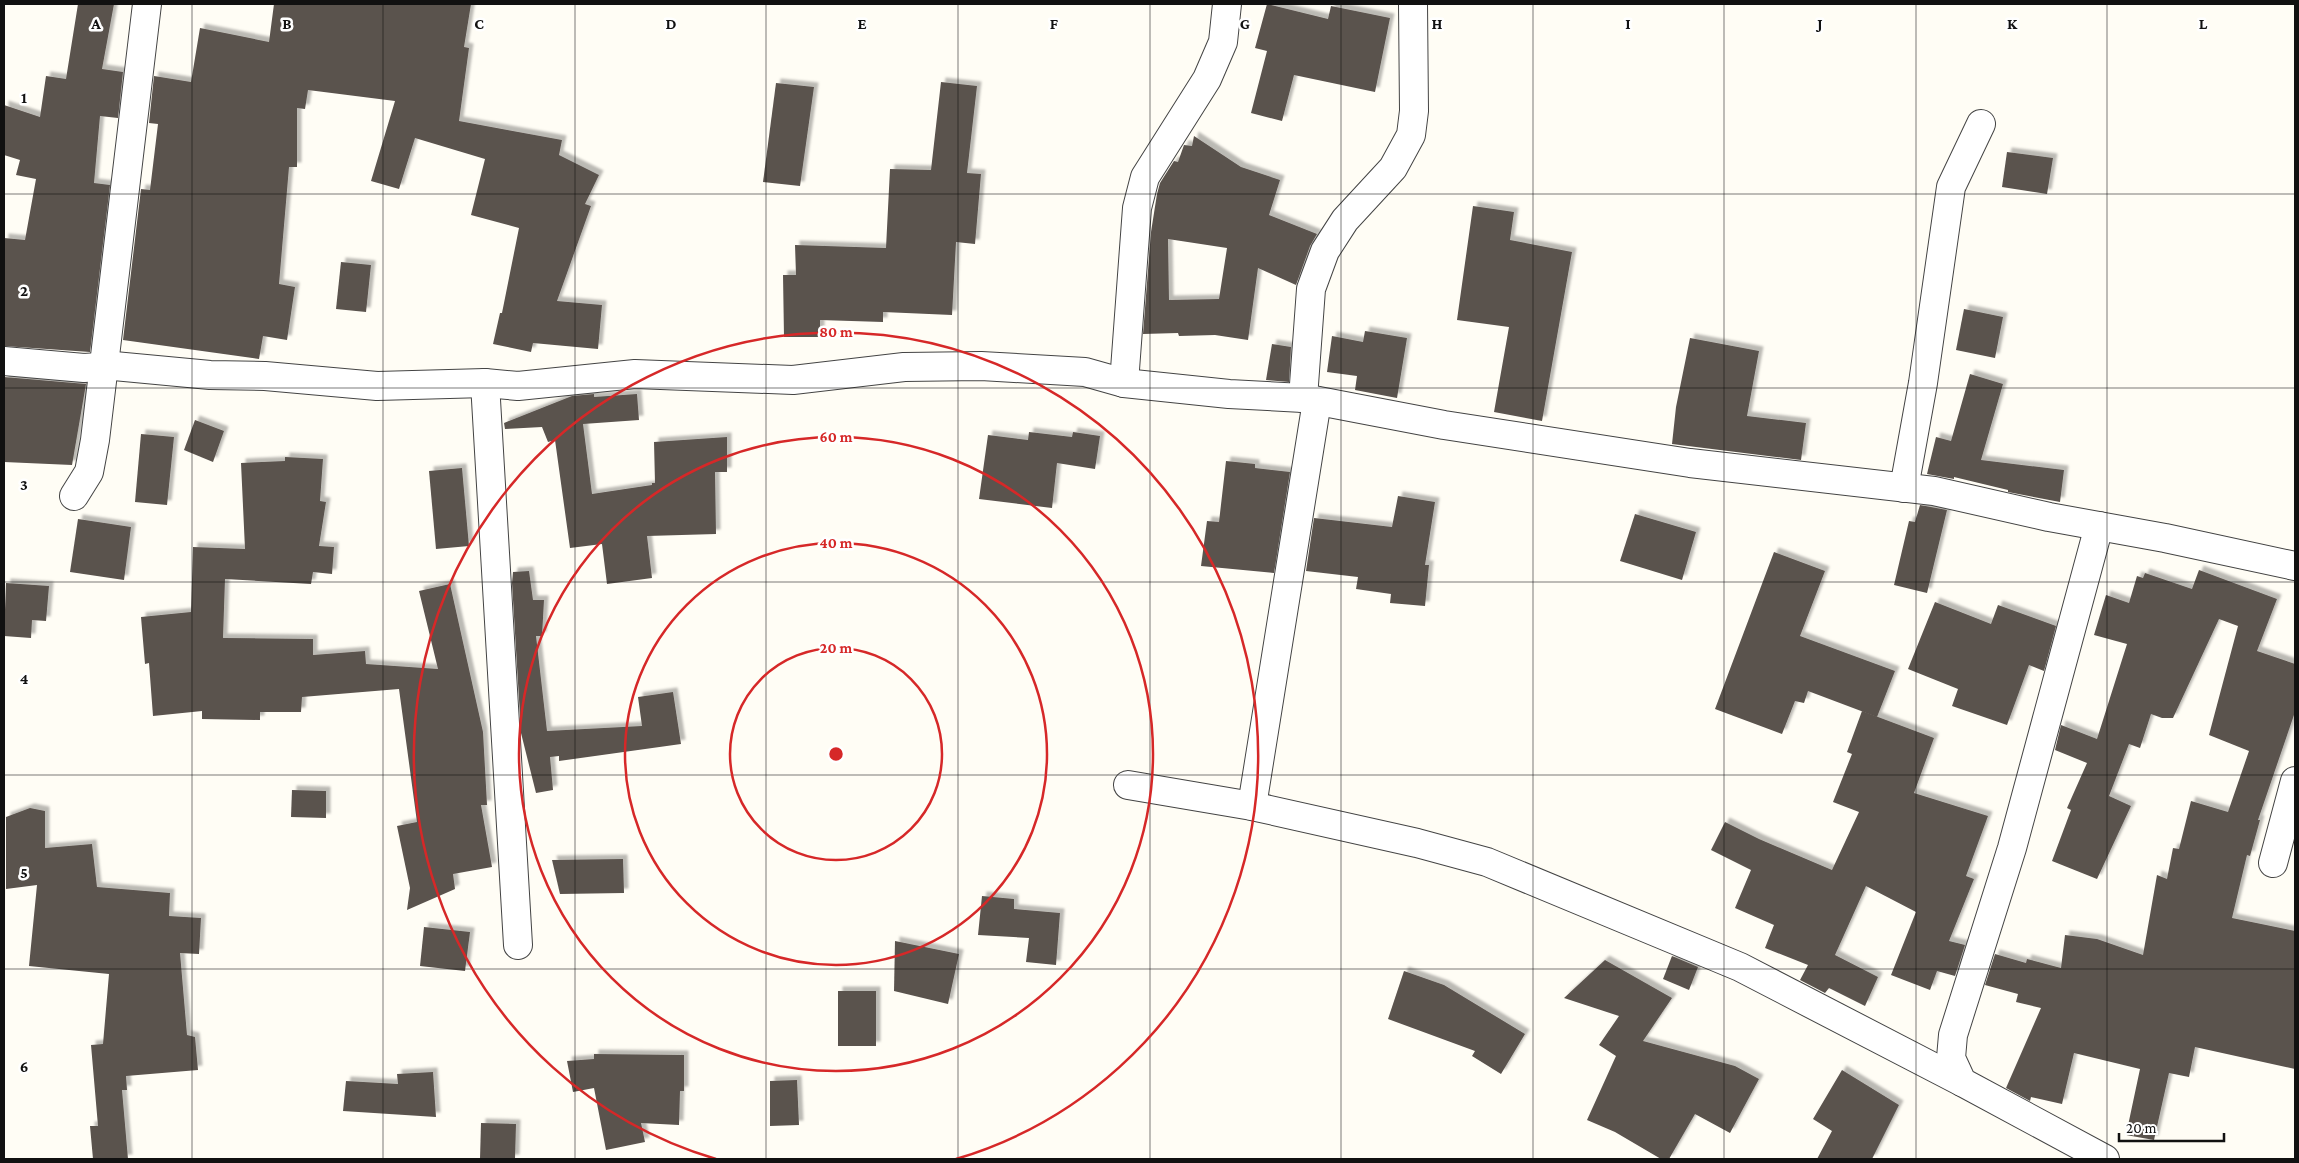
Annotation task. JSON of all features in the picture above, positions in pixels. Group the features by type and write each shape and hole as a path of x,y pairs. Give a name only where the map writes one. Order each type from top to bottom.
{"street":[{"path":"74,496 89,472 105,366 147,4"},
{"path":"1124,383 1137,208 1145,177 1207,80 1223,42 1227,4"},
{"path":"1252,806 1310,400 1311,289 1325,251 1345,220 1393,168 1411,135 1414,111 1413,4"},
{"path":"1904,488 1923,383 1951,187 1981,124"},
{"path":"4,361 84,368 105,366 378,386 484,383 518,386 635,374 793,380 904,367 981,366 1086,372 1124,383 1310,400 1444,425 1671,460 1934,491 2295,566"},
{"path":"484,383 518,945"},
{"path":"1962,1082 1951,1058 1953,1036 2012,848 2099,526"},
{"path":"2273,863 2295,780"},
{"path":"1128,785 1252,806 1425,845 1486,862 1740,967 1962,1082 2105,1159"}],"building":[{"path":"78,4 114,4 102,69 123,72 118,118 100,116 94,183 110,185 90,352 4,346 4,238 25,240 36,179 16,175 20,160 4,155 4,105 40,117 46,76 66,79"},
{"path":"274,4 471,4 464,47 469,48 459,121 562,140 559,155 599,175 585,204 591,206 557,301 602,305 598,349 533,343 531,352 493,344 500,313 502,313 519,228 471,215 485,159 415,138 399,189 371,181 395,101 308,90 305,109 297,108 297,167 289,167 279,284 295,287 287,340 263,336 259,359 123,340 141,189 150,190 158,124 149,123 154,76 191,82 200,28 269,42"},
{"path":"1267,4 1328,19 1331,6 1390,18 1375,92 1294,75 1282,121 1251,113 1267,51 1255,48"},
{"path":"941,82 977,86 967,173 981,174 975,244 956,242 952,315 883,312 883,322 820,320 820,337 784,337 783,275 796,275 795,245 886,248 890,169 931,170"},
{"path":"776,83 814,87 800,186 763,182"},
{"path":"1194,136 1241,167 1280,180 1269,215 1317,234 1310,246 1296,285 1258,268 1248,340 1215,335 1143,334 1151,232 1157,194 1160,183 1174,161 1178,162 1184,145 1192,146","holes":["1168,239 1227,248 1219,299 1169,300"]},
{"path":"2007,152 2053,158 2047,194 2002,187"},
{"path":"1473,206 1514,212 1510,240 1572,252 1542,421 1494,412 1509,327 1457,320"},
{"path":"341,262 371,265 366,312 336,309"},
{"path":"1964,309 2003,317 1995,358 1956,350"},
{"path":"1365,331 1407,338 1397,398 1355,390 1357,376 1327,372 1332,336 1363,342"},
{"path":"1690,338 1759,351 1747,416 1806,423 1801,460 1672,444 1676,407"},
{"path":"1272,344 1291,347 1289,382 1266,380"},
{"path":"1970,374 2003,384 1981,460 2064,470 2060,502 2008,492 2008,490 1954,477 1954,479 1927,474 1936,437 1951,441"},
{"path":"4,377 86,384 72,465 4,462"},
{"path":"594,394 594,397 637,394 639,420 583,424 592,494 655,483 654,442 727,437 727,472 715,472 716,534 647,536 652,578 607,584 602,544 570,548 555,440 548,442 542,427 505,429 504,423 572,396"},
{"path":"195,420 224,431 213,462 184,450"},
{"path":"1029,432 1072,437 1073,432 1100,436 1095,469 1057,463 1052,508 979,499 988,435 1028,440"},
{"path":"141,434 174,437 167,505 135,502"},
{"path":"285,457 323,459 320,501 326,502 319,546 334,547 332,574 313,572 311,584 225,579 223,638 313,639 313,655 365,651 366,664 438,669 419,591 450,584 483,732 487,805 481,805 492,867 453,874 455,889 407,910 410,888 397,826 417,822 399,689 302,697 301,712 260,712 260,720 202,719 202,711 153,716 149,663 145,664 141,617 191,612 193,547 245,549 241,463 285,461"},
{"path":"1226,461 1255,464 1255,468 1290,472 1274,573 1201,566 1207,521 1219,522"},
{"path":"462,468 469,546 436,549 429,471"},
{"path":"1398,496 1435,502 1425,565 1429,565 1425,606 1390,603 1391,594 1356,589 1358,577 1306,571 1314,518 1392,527"},
{"path":"1920,505 1947,510 1927,593 1894,585 1909,521 1915,522"},
{"path":"1635,514 1696,532 1682,580 1620,561"},
{"path":"78,519 131,527 124,580 70,572"},
{"path":"1774,552 1825,571 1800,636 1895,671 1877,717 1808,691 1804,703 1795,701 1782,734 1715,709"},
{"path":"2199,570 2277,599 2257,651 2295,664 2295,712 2258,820 2260,820 2250,856 2247,855 2232,918 2295,931 2295,1069 2195,1047 2189,1077 2169,1073 2154,1140 2126,1135 2140,1069 2074,1053 2062,1104 2031,1097 2030,1101 2006,1088 2041,1008 2016,1002 2018,994 1985,985 1995,954 2026,963 2027,959 2061,968 2065,935 2097,939 2143,955 2157,875 2167,879 2173,848 2179,849 2191,801 2228,812 2249,751 2209,735 2238,626 2219,619 2173,718 2162,718 2151,714 2140,748 2129,744 2109,796 2131,806 2097,879 2052,861 2071,810 2067,808 2087,763 2055,750 2061,725 2097,739 2127,644 2094,635 2106,595 2129,603 2137,576 2143,578 2145,573 2192,589"},
{"path":"529,571 533,600 544,600 542,636 536,636 547,731 642,726 638,697 673,692 681,744 559,761 559,756 550,757 553,790 536,793 521,733 512,583 513,572"},
{"path":"6,583 49,586 46,621 32,620 31,638 4,636"},
{"path":"1935,602 1991,624 1998,605 2056,626 2044,671 2029,665 2007,725 1952,706 1958,689 1908,669"},
{"path":"1862,711 1934,738 1914,793 1988,816 1966,876 1974,879 1949,941 1965,945 1955,976 1937,971 1930,990 1891,975 1916,912 1866,886 1835,955 1878,977 1865,1006 1829,988 1825,993 1800,980 1808,965 1765,948 1774,925 1735,908 1751,870 1711,850 1725,822 1759,839 1832,870 1859,812 1833,802 1852,754 1847,752"},
{"path":"292,790 326,791 326,818 291,817"},
{"path":"30,808 45,811 45,848 92,844 97,887 170,893 169,916 201,918 199,954 180,953 187,1035 195,1037 198,1070 126,1076 127,1090 122,1090 128,1159 93,1159 90,1126 98,1126 91,1045 103,1044 109,974 29,966 37,885 6,889 6,817"},
{"path":"623,859 624,893 560,894 552,860"},
{"path":"982,896 1014,899 1014,909 1060,913 1056,965 1026,962 1029,938 978,935"},
{"path":"424,927 470,932 465,971 420,966"},
{"path":"895,941 959,954 948,1004 894,991"},
{"path":"1672,956 1698,967 1689,990 1663,979"},
{"path":"1605,960 1672,998 1643,1041 1735,1066 1759,1079 1730,1133 1695,1114 1669,1159 1661,1159 1615,1132 1587,1120 1616,1056 1599,1045 1619,1016 1564,998"},
{"path":"1404,971 1444,985 1525,1034 1501,1074 1472,1056 1475,1051 1388,1019"},
{"path":"838,991 876,991 876,1046 838,1046"},
{"path":"594,1054 684,1055 684,1091 680,1091 679,1125 641,1123 645,1142 606,1150 594,1088 573,1092 567,1061 594,1059"},
{"path":"1842,1070 1899,1105 1872,1159 1817,1159 1832,1131 1813,1119"},
{"path":"433,1072 436,1117 343,1111 346,1081 398,1084 397,1074"},
{"path":"797,1080 799,1125 770,1126 770,1081"},
{"path":"481,1123 516,1124 515,1159 480,1159"}]}
